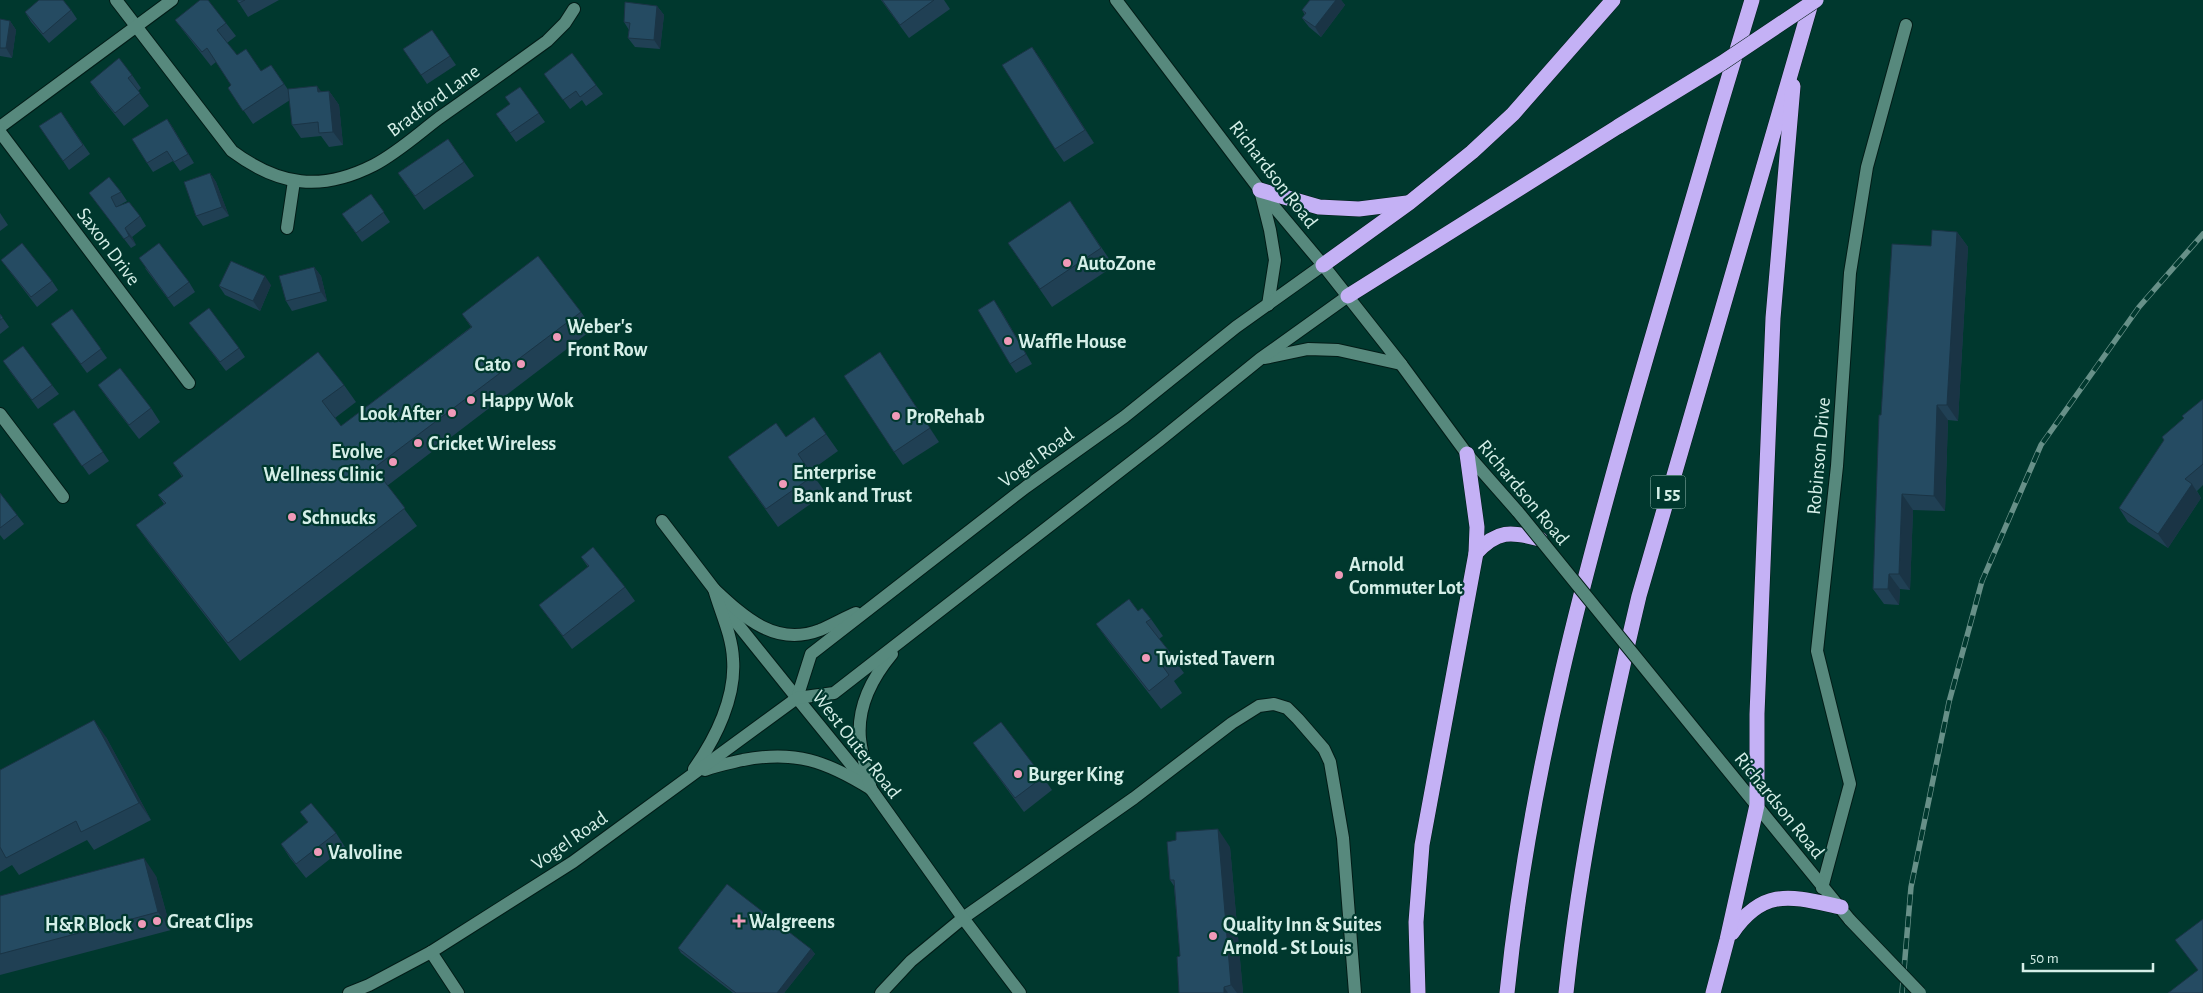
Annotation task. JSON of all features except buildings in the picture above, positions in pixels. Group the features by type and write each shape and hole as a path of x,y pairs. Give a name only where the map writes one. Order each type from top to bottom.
{"highway":[{"path":"1323,265 1409,203 1472,152 1513,114 1613,0"},
{"path":"1507,993 1520,891 1535,797 1570,630 1624,434 1752,0"},
{"name":"I 55","path":"1566,993 1582,873 1598,780 1639,596 1812,0"},
{"path":"1348,296 1738,53 1816,0"},
{"path":"1713,993 1727,940 1757,805 1758,684 1773,318 1796,52"},
{"path":"1260,190 1318,207 1359,209 1409,203"},
{"path":"1418,993 1416,922 1422,845 1476,553 1477,527 1467,454"},
{"path":"1476,553 1489,539 1512,534 1540,539"},
{"path":"1727,940 1744,916 1757,906 1774,899 1795,898 1841,907"}],"street":[{"name":"Bradford Lane","path":"116,0 232,151 253,166 272,176 294,181 316,182 337,179 375,164 547,41 565,23 574,9"},
{"path":"0,127 137,28 172,0"},
{"name":"Richardson Road","path":"1116,0 1260,190 1402,364 1467,454 1518,512 1757,805 1822,888 1920,993"},
{"name":"Robinson Drive","path":"1822,888 1850,784 1817,651 1837,466 1850,273 1867,166 1906,25"},
{"name":"Saxon Drive","path":"0,132 188,383"},
{"path":"287,228 294,181"},
{"path":"1260,190 1275,260 1268,305"},
{"name":"Vogel Road","path":"797,698 811,654 1026,487 1124,416 1236,327 1323,265"},
{"name":"Vogel Road","path":"349,993 369,985 431,952 573,862 797,698 834,692 1160,440 1260,359 1348,296"},
{"path":"1260,359 1308,349 1338,350 1402,364"},
{"path":"0,414 62,497"},
{"name":"West Outer Road","path":"662,520 714,588 727,611 871,789 963,918 1020,993"},
{"path":"714,588 750,620 765,630 781,634 819,631 880,601"},
{"path":"689,777 705,754 717,730 734,680 733,657 714,588"},
{"path":"871,789 860,739 860,715 873,679 905,637"},
{"path":"881,993 911,961 963,918 1134,798 1232,723 1259,706 1274,704 1287,708 1298,719 1324,749 1330,762 1343,838 1355,993"},
{"path":"689,777 713,767 739,761 763,756 788,756 831,767 871,789"},
{"path":"431,952 458,993"}],"railway":[{"path":"1902,993 1911,887 1949,702 1982,581 2041,445 2139,307 2203,234"}],"place":[{"name":"AutoZone","path":"1067,263"},
{"name":"Weber's Front Row","path":"557,337"},
{"name":"Waffle House","path":"1008,341"},
{"name":"Cato","path":"521,364"},
{"name":"Happy Wok","path":"471,400"},
{"name":"Look After","path":"452,413"},
{"name":"ProRehab","path":"896,416"},
{"name":"Cricket Wireless","path":"418,443"},
{"name":"Evolve Wellness Clinic","path":"393,462"},
{"name":"Enterprise Bank and Trust","path":"783,484"},
{"name":"Schnucks","path":"292,517"},
{"name":"Arnold Commuter Lot","path":"1339,575"},
{"name":"Twisted Tavern","path":"1146,658"},
{"name":"Burger King","path":"1018,774"},
{"name":"Valvoline","path":"318,852"},
{"name":"Great Clips","path":"157,921"},
{"name":"Walgreens","path":"739,921"},
{"name":"H&R Block","path":"142,924"},
{"name":"Quality Inn & Suites Arnold - St Louis","path":"1213,936"}]}
